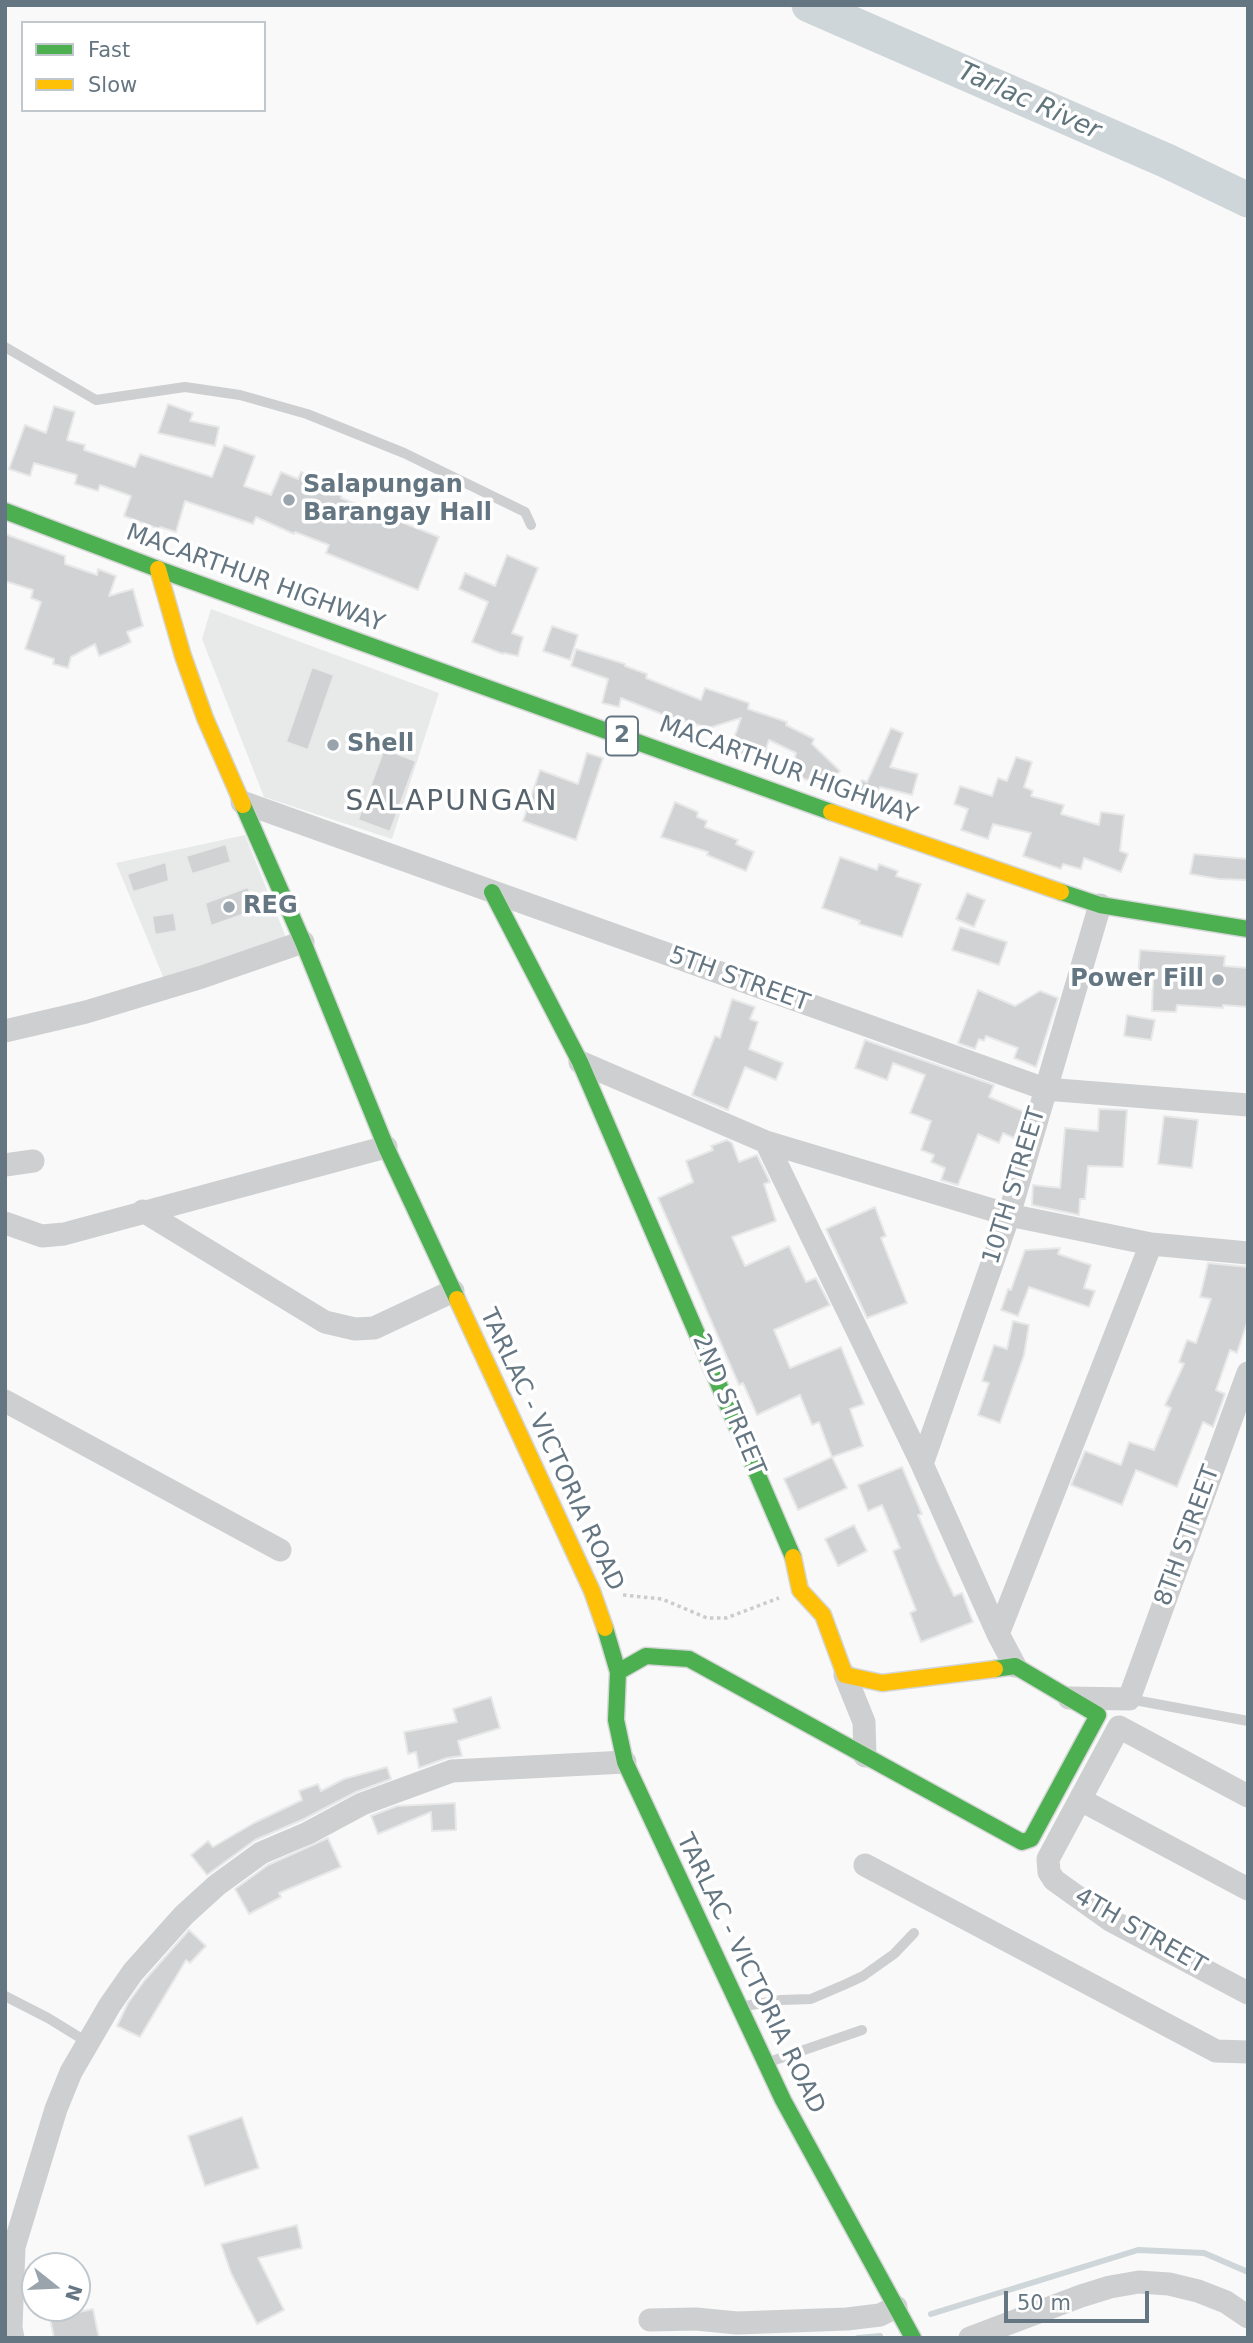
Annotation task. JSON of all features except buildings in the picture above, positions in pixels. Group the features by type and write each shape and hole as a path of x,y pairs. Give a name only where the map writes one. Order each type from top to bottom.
{"main road":[{"name":"MACARTHUR HIGHWAY","path":"5,511 158,569 950,855 1100,905 1248,929"},
{"name":"TARLAC - VICTORIA ROAD","path":"158,569 195,691 303,942 386,1147 592,1591 618,1672 616,1720 625,1762 783,2100 913,2338"},
{"name":"2ND STREET","path":"492,892 580,1062 796,1564 800,1590 822,1615 845,1675"},
{"path":"618,1672 646,1657 689,1659 1022,1842 1031,1839 1098,1715 1015,1666 883,1683 845,1675"}],"street":[{"name":"5TH STREET","path":"242,802 1045,1088 1248,1105"},
{"name":"10TH STREET","path":"922,1464 1009,1215 1100,905"},
{"path":"5,1031 86,1012 202,977 303,942"},
{"path":"580,1062 766,1142 1009,1215 1151,1244 1248,1253"},
{"path":"766,1142 922,1464 1015,1666"},
{"path":"5,1223 41,1236 64,1234 144,1210 386,1147"},
{"path":"5,1165 33,1161"},
{"path":"144,1210 325,1322 355,1329 374,1328 453,1291"},
{"path":"998,1634 1151,1244"},
{"name":"8TH STREET","path":"1129,1699 1248,1373"},
{"path":"5,1401 280,1550"},
{"path":"845,1675 864,1722 865,1756"},
{"path":"1069,1698 1129,1699"},
{"path":"1248,1796 1119,1727 1081,1800 1248,1889"},
{"path":"13,2338 11,2328 14,2247 56,2109 71,2073 110,2005 157,1943 217,1885 261,1853 308,1833 362,1804 452,1771 625,1762"},
{"name":"4TH STREET","path":"1081,1800 1048,1859 1049,1872 1054,1880 1110,1920 1248,1993"},
{"path":"866,1865 1216,2051 1248,2052"},
{"path":"970,2338 1090,2293 1139,2282 1169,2284 1198,2291 1226,2302 1248,2317"},
{"path":"650,2320 696,2319 737,2323 847,2319 880,2315 896,2307"}],"lane":[{"path":"5,347 96,400 186,387 240,395 307,414 404,453 525,512 531,525"},
{"path":"1129,1699 1248,1721"},
{"path":"739,2007 811,1998 823,1994 863,1976 904,1945 914,1933"},
{"path":"5,1996 87,2042"},
{"path":"766,2063 862,2030"}],"path":[{"path":"592,1591 662,1599 707,1618 726,1618 800,1590"}],"shaded area":[{"name":"Shell","path":"211,609 439,693 392,839 264,797 202,639"},
{"path":"245,835 289,945 164,979 116,863"}],"waterway":[{"name":"Tarlac River","path":"809,5 1167,161 1248,200"},
{"path":"931,2314 1138,2250 1204,2253 1248,2272"},
{"path":"858,2338 880,2336"}],"traffic: fast":[{"path":"5,511 158,569 831,812"},
{"path":"243,805 303,942 386,1147 457,1299"},
{"path":"492,892 580,1062 793,1557"},
{"path":"1061,892 1100,905 1248,929"},
{"path":"605,1628 618,1672 616,1720 625,1762 783,2100 913,2338"},
{"path":"618,1672 646,1656 689,1659 1022,1842 1031,1839 1098,1715 1015,1666 995,1669"}],"traffic: slow":[{"path":"158,569 183,656 205,718 243,805"},
{"path":"831,812 1061,892"},
{"path":"457,1299 592,1591 605,1628"},
{"path":"793,1557 800,1590 823,1615 845,1675 882,1683 995,1669"}],"place":[{"name":"Salapungan Barangay Hall","path":"289,500"},
{"name":"Shell","path":"333,745"},
{"name":"REG","path":"229,907"},
{"name":"Power Fill","path":"1218,980"}],"district":[{"name":"SALAPUNGAN","path":"452,803"}]}
